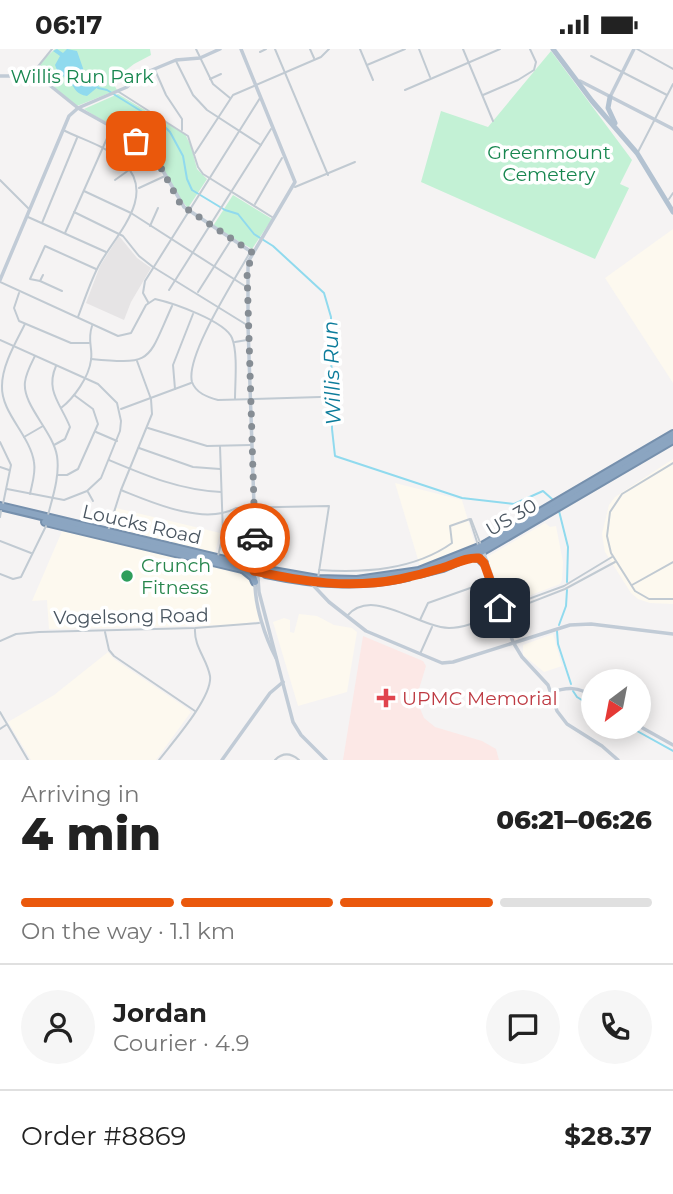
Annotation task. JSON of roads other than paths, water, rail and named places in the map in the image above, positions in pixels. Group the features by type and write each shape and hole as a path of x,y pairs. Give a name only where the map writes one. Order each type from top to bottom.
{"highway":[{"name":"US 30","path":"309,582 370,583 398,579 443,568 471,557 490,540 673,434"},
{"name":"US 30","path":"318,579 357,580 419,571 481,547 673,441"},
{"name":"Loucks Road","path":"1,511 256,570 318,579"},
{"name":"Loucks Road","path":"107,534 218,558 244,567"},
{"path":"253,553 250,563 244,567 257,582 267,574"},
{"path":"471,557 479,558 484,563"},
{"name":"Loucks Road","path":"256,570 309,582"},
{"path":"321,592 325,583"}],"main road":[{"path":"554,49 597,108 638,151 673,212"},
{"path":"554,49 638,151 673,206"},
{"path":"568,70 580,81"},
{"path":"610,97 608,108 615,124"}],"street":[{"path":"30,76 51,49"},
{"path":"196,49 210,79 217,89 230,99"},
{"path":"220,49 200,58 176,60 140,75 117,92 78,108 69,116 0,281 118,336 129,335 148,302 155,299 211,320 225,328 234,342 235,399"},
{"path":"241,49 295,182 211,320 195,359 191,373 192,383 209,398 251,400 320,397"},
{"path":"260,52 266,49"},
{"path":"275,49 328,175"},
{"path":"310,49 315,59"},
{"path":"195,154 230,99 237,93 315,59 330,49"},
{"path":"360,49 373,80"},
{"path":"367,65 405,49"},
{"path":"419,49 431,79"},
{"path":"463,49 493,121"},
{"path":"405,90 500,49"},
{"path":"483,95 534,70 536,62 530,49"},
{"path":"610,97 635,49 673,69"},
{"path":"591,56 667,95"},
{"path":"176,60 193,95 206,110 261,145"},
{"path":"38,65 41,79"},
{"path":"155,69 166,95 184,122 181,131"},
{"path":"210,79 221,74"},
{"path":"0,76 30,76 41,79 78,108 132,138 146,149 166,176 179,203 251,254"},
{"path":"580,81 673,129"},
{"path":"638,151 673,84"},
{"path":"117,92 190,139 200,170 209,179 274,218"},
{"path":"148,302 142,289 153,267 261,97"},
{"path":"169,290 273,125"},
{"path":"65,233 112,127"},
{"path":"62,129 117,157 130,170 138,189 135,206 96,269 77,318"},
{"path":"43,223 78,137"},
{"path":"254,205 285,154"},
{"path":"293,187 355,162"},
{"path":"115,180 130,170"},
{"path":"138,189 166,176"},
{"path":"0,180 30,210"},
{"path":"84,191 131,213 248,288"},
{"path":"669,199 673,193"},
{"path":"150,226 158,208"},
{"path":"74,212 119,233 128,240 139,256 153,267 248,326"},
{"path":"27,216 107,252"},
{"path":"197,293 232,239"},
{"path":"62,291 30,279 43,247 49,247 96,269"},
{"path":"251,254 248,262 248,326 256,570 276,658"},
{"path":"42,282 43,275"},
{"path":"20,292 14,313 19,321 71,343 89,343"},
{"path":"91,359 137,361 147,355 173,305"},
{"path":"175,389 175,357 194,313"},
{"path":"25,324 3,374 2,390 35,464 30,495"},
{"path":"61,408 74,395 91,359 89,343 92,325"},
{"path":"0,340 105,389 120,410 117,441 101,478 87,491 64,500 7,489"},
{"path":"234,342 249,340"},
{"path":"0,574 13,579 21,576 31,553 42,538 57,475 54,445 25,389 25,379 36,356"},
{"path":"107,534 153,409 137,361"},
{"path":"54,445 65,439 70,427 52,384 51,377 57,365"},
{"path":"120,410 192,383"},
{"path":"57,475 67,475 78,469 98,424 96,414 74,395"},
{"path":"0,407 6,404"},
{"path":"24,437 44,425"},
{"path":"147,428 197,445 251,445"},
{"path":"96,431 117,441"},
{"path":"0,442 9,459 11,471 1,511"},
{"path":"218,558 223,535 220,446"},
{"path":"138,448 193,467 220,469"},
{"path":"108,460 169,485 221,492"},
{"path":"673,463 630,488 615,503 609,518 607,536 607,545 613,557 631,586 641,596 673,599"},
{"path":"0,467 11,471"},
{"path":"121,490 192,513 222,513 236,508 329,506 318,579"},
{"path":"87,491 93,501"},
{"path":"319,570 357,571 402,565 428,557 451,545 453,541 449,527 470,519"},
{"path":"470,519 502,610"},
{"path":"470,519 513,642 522,657 544,679 557,711 567,724 604,747 618,760"},
{"path":"255,537 253,553 256,570"},
{"path":"0,541 31,553"},
{"path":"502,610 564,586 613,557"},
{"path":"346,617 353,609 363,605 391,609 432,626 456,627 565,589 616,561"},
{"path":"631,586 673,562"},
{"path":"419,621 428,603 490,581"},
{"path":"257,582 255,592 263,622 297,730 327,760"},
{"path":"309,582 346,617 374,635 420,655 448,663 570,625 673,634"},
{"path":"263,622 274,644"},
{"name":"Vogelsong Road","path":"0,641 16,634 195,628 263,622"},
{"path":"420,655 432,626"},
{"path":"159,760 205,697 210,682 206,665 197,647 195,628"},
{"path":"104,631 107,645 114,656 195,711"},
{"path":"222,760 282,682"},
{"path":"550,693 563,689 581,689"},
{"path":"271,693 279,692 286,697"},
{"path":"0,712 29,760"},
{"path":"0,729 7,724"},
{"path":"651,733 673,745"},
{"path":"275,760 281,755 290,754 299,760"}],"water":[{"path":"57,49 63,53 67,49 77,51 85,74 99,86 87,96 78,93 56,68 60,56 53,51"}],"waterway":[{"name":"Willis Run","path":"98,88 107,90 162,124 170,132 183,156 192,190 225,210 238,214 254,234 273,246 324,293 331,317 332,429 335,456 462,498 514,504 543,491 552,499"},
{"path":"559,511 568,547 567,582"},
{"path":"559,625 566,606 567,590"},
{"path":"557,631 558,644 571,684"},
{"path":"573,691 581,700"},
{"path":"651,739 673,751"}],"place":[{"name":"Crunch Fitness","path":"127,576"},
{"name":"UPMC Memorial","path":"386,698"}],"park label":[{"name":"Willis Run Park","path":"82,76"},
{"name":"Greenmount Cemetery","path":"549,163"}]}
